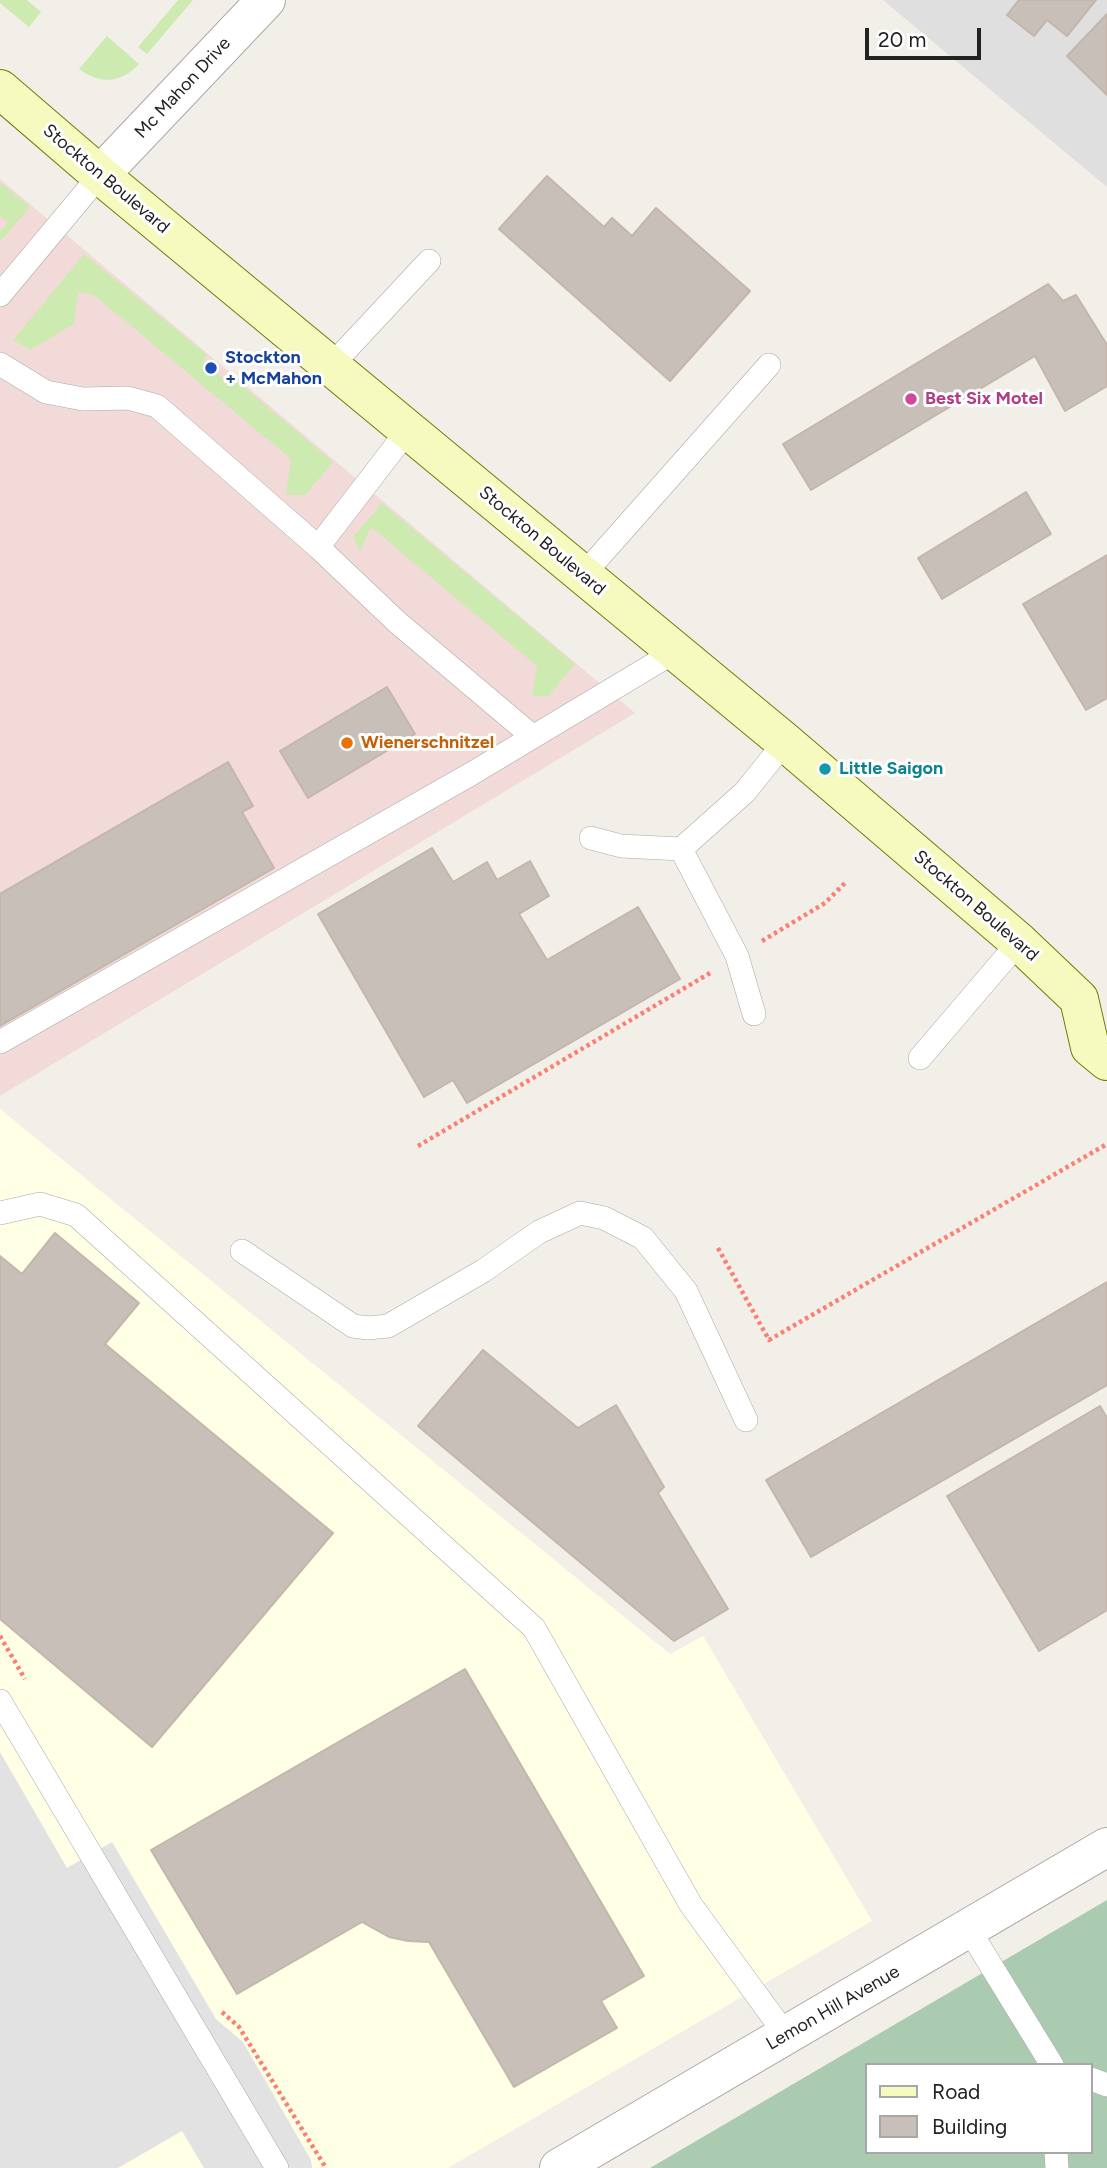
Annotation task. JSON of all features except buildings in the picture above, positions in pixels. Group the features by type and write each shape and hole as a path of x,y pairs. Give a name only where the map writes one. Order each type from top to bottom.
{"main road":[{"name":"Stockton Boulevard","path":"0,89 100,175 785,742 1019,942 1093,1001 1090,1046 1107,1061"}],"street":[{"name":"Mc Mahon Drive","path":"100,175 266,0"},
{"name":"Lemon Hill Avenue","path":"559,2168 1107,1847"}],"lane":[{"path":"0,295 100,175"},
{"path":"331,366 429,261"},
{"path":"0,364 46,392 83,399 128,398 157,407 317,547 397,622 532,736"},
{"path":"583,575 769,365"},
{"path":"317,547 408,430"},
{"path":"0,1042 459,781 676,651"},
{"path":"591,838 621,846 681,849 745,792 785,742"},
{"path":"681,849 737,956 754,1014"},
{"path":"920,1058 1019,942"},
{"path":"0,1213 40,1204 76,1214 534,1628 691,1905 786,2035"},
{"path":"242,1251 353,1326 368,1328 388,1326 483,1271 539,1232 580,1213 604,1218 643,1238 686,1292 746,1420"},
{"path":"0,1701 277,2168"},
{"path":"968,1928 1051,2063"}],"path":[{"path":"418,1146 825,904 847,881"},
{"path":"718,1248 769,1340 1107,1144"}],"shaded area":[{"path":"883,0 1107,0 1107,187"},
{"path":"0,179 635,713 0,1096"},
{"path":"0,1109 670,1654 703,1636 872,1921 448,2168 0,2168"},
{"path":"0,1752 67,1868 112,1842 216,2019 243,2042 311,2160 312,2168 204,2168 182,2131 118,2168 0,2168"},
{"path":"1107,1900 1107,2168 650,2168"}],"green space":[{"path":"0,0 27,0 41,12 29,27 0,3"},
{"path":"178,0 193,0 147,54 138,47"},
{"path":"107,36 139,64 125,75 110,80 95,78 79,69"},
{"path":"0,182 30,207 0,242 0,232 8,222 0,216"},
{"path":"84,254 207,355 203,361 227,382 232,377 333,462 305,495 286,495 291,459 94,295 78,292 74,324 30,350 13,340"},
{"path":"382,503 575,664 549,696 532,696 537,666 371,527 360,551 353,537"}],"place":[{"name":"Stockton + McMahon","path":"211,368"},
{"name":"Best Six Motel","path":"911,399"},
{"name":"Wienerschnitzel","path":"347,743"},
{"name":"Little Saigon","path":"825,769"}]}
